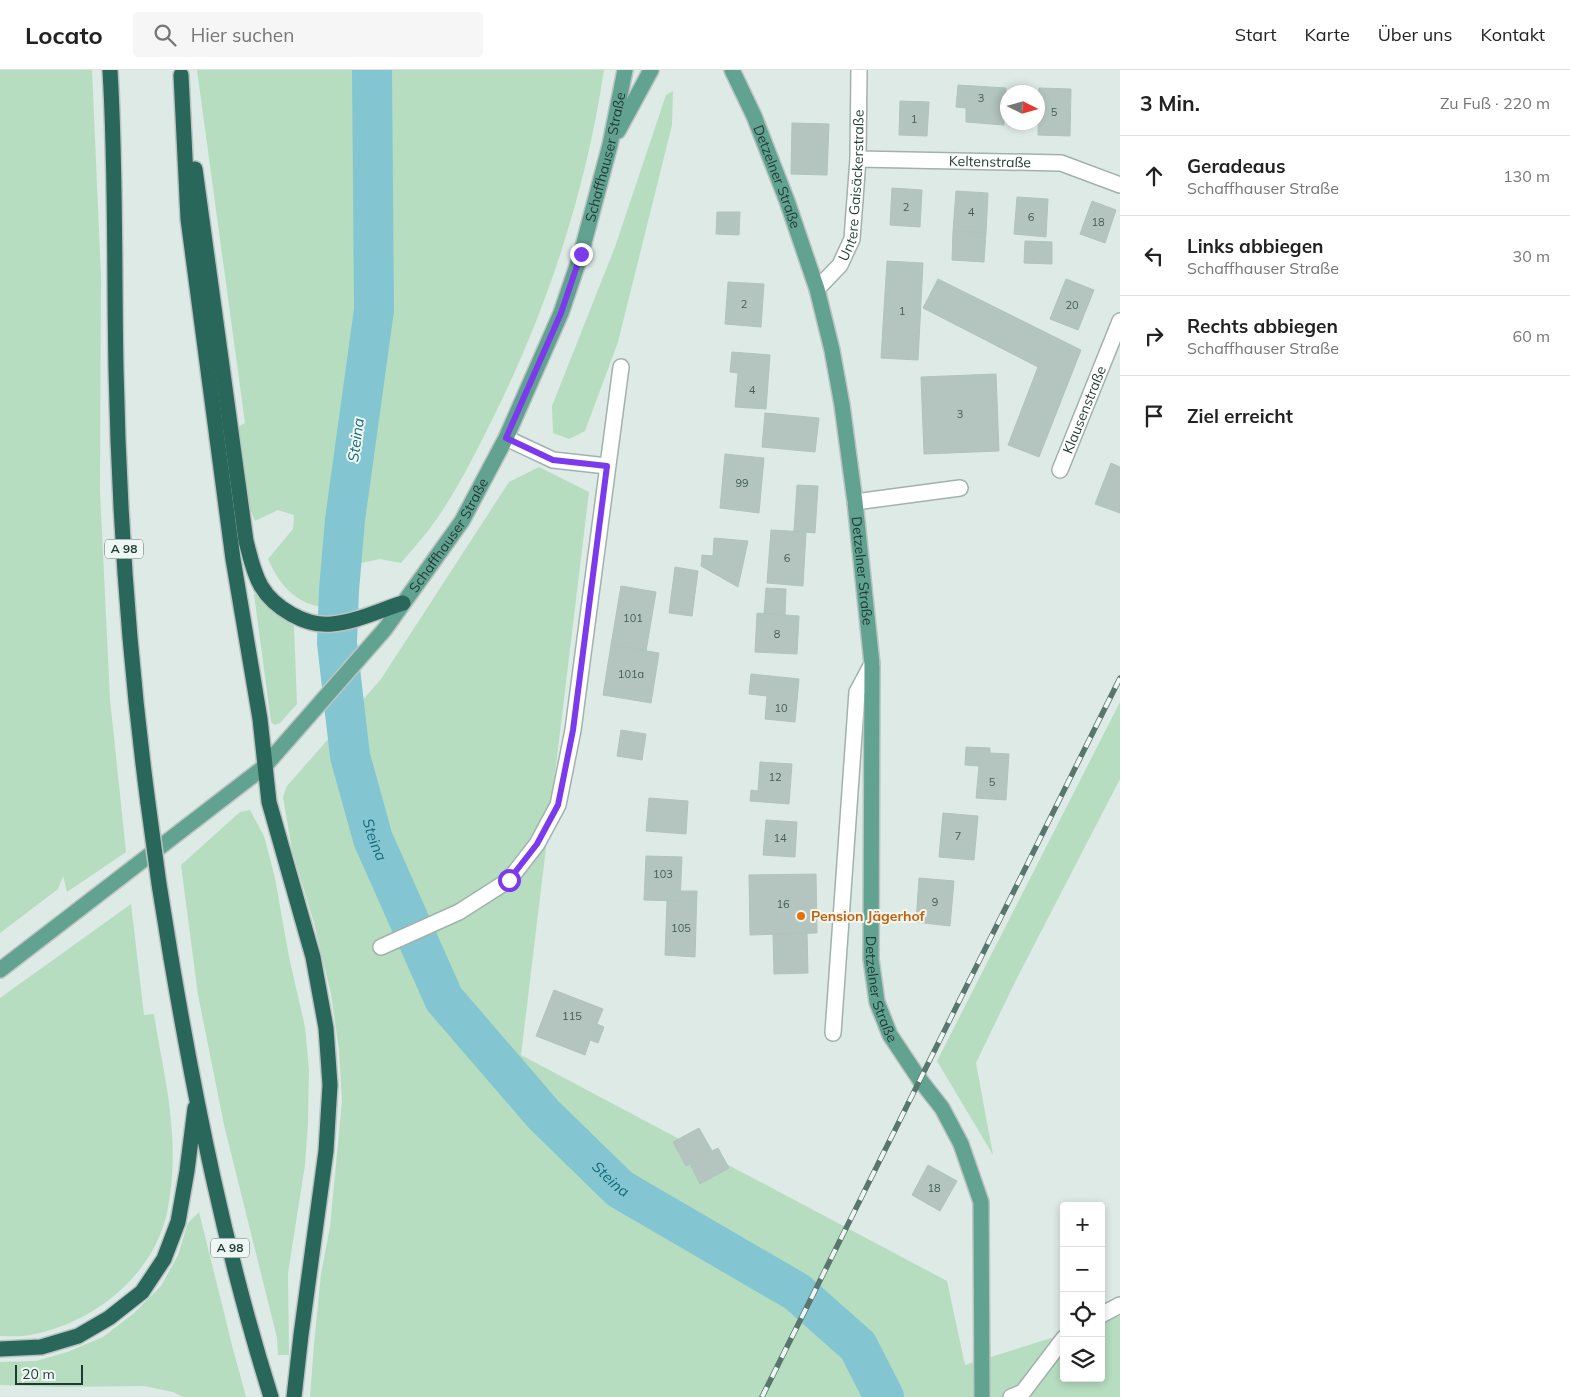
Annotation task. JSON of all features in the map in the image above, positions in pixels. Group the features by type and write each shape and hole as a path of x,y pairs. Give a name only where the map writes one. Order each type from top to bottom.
{"highway":[{"name":"A 98","path":"110,70 115,236 116,370 122,524 138,728 159,884 197,1097 231,1250 271,1397"},
{"path":"181,72 246,542 261,586 291,615 310,622 331,624 351,620 403,603"},
{"path":"181,72 188,219 233,559 260,719 269,802 313,957 326,1028 330,1085 326,1151 300,1335 294,1397"},
{"path":"0,1349 41,1347 78,1336 109,1318 142,1292 164,1259 178,1222 197,1097"}],"main road":[{"name":"Schaffhauser Straße","path":"0,970 264,767 384,629 462,521 506,438 561,313 581,254 610,145 625,70"},
{"path":"610,145 650,70"},
{"name":"Detzelner Straße","path":"732,70 754,116 786,202 817,289 832,350 842,405 855,502 872,664 871,959 876,1002 890,1035 920,1080 942,1108 961,1144 980,1202 982,1397"}],"street":[{"name":"Untere Gaisäckerstraße","path":"817,289 840,265 852,239 858,159 859,70"},
{"name":"Keltenstraße","path":"858,159 1060,163 1120,186"},
{"name":"Klausenstraße","path":"1060,470 1120,321"},
{"path":"380,947 459,912 509,880 537,844 558,805 573,730 621,367"},
{"path":"506,438 553,460 607,466"},
{"path":"855,502 960,488"},
{"path":"833,1033 856,692 872,664"},
{"path":"1105,1313 1120,1305"},
{"path":"1011,1397 1023,1392 1060,1343"}],"green space":[{"path":"0,70 92,70 101,277 100,491 110,699 126,852 67,892 63,876 58,889 0,933"},
{"path":"197,70 604,70 587,159 576,203 548,290 494,416 447,504 425,535 401,563 380,559 356,564 355,601 328,607 317,606 299,599 291,593 284,586 268,559 293,529 294,515 278,510 255,521 250,509 238,427 245,423"},
{"path":"673,91 672,125 618,342 585,431 569,439 553,433 552,406 615,247 666,95"},
{"path":"539,467 589,492 521,1055 947,1281 965,1365 1060,1335 1060,1382 1105,1382 1105,1321 1120,1316 1120,1397 310,1397 321,1274 330,1227 342,1101 339,1050 331,994 314,923 292,850 283,797 287,786 381,679 509,482"},
{"path":"254,594 257,594 274,612 294,626 297,704 280,723 275,725 271,722"},
{"path":"1120,702 1120,779 1015,982 976,1063 993,1155 937,1061"},
{"path":"250,810 264,836 275,878 289,957 305,1027 309,1070 305,1165 288,1273 289,1355 278,1355 277,1338 224,1125 198,995 181,865 240,812"},
{"path":"131,904 144,1015 154,1014 171,1119 173,1165 166,1217 158,1239 147,1260 132,1279 96,1309 75,1321 53,1329 27,1336 0,1336 0,998"},
{"path":"199,1212 246,1397 183,1397 173,1392 144,1386 60,1387 0,1385 0,1362 36,1361 67,1352 103,1337 134,1313 161,1286 178,1255 188,1223"}],"building":[{"path":"958,85 1000,88 1000,125 966,122 966,108 956,107"},
{"path":"1045,88 1071,89 1070,136 1038,135 1038,130 1045,130"},
{"path":"900,101 929,102 927,136 899,135"},
{"path":"792,123 829,124 827,175 791,174"},
{"path":"892,188 922,190 920,227 890,225"},
{"path":"956,191 988,193 986,233 953,231"},
{"path":"1017,197 1048,199 1046,237 1014,234"},
{"path":"1092,201 1116,210 1105,243 1080,234"},
{"path":"717,212 740,212 739,235 716,234"},
{"path":"953,231 986,233 984,262 952,260"},
{"path":"1025,241 1052,242 1052,264 1024,263"},
{"path":"887,261 923,263 918,360 881,358"},
{"path":"938,279 1081,350 1039,457 1008,445 1038,367 923,308"},
{"path":"1066,279 1094,290 1078,330 1050,319"},
{"path":"728,282 764,284 761,327 725,324"},
{"path":"732,352 770,355 766,409 735,407 738,373 730,372"},
{"path":"996,374 999,451 924,454 921,377"},
{"path":"765,413 819,418 815,452 762,447"},
{"path":"725,454 764,458 759,513 720,508"},
{"path":"1111,463 1120,467 1120,513 1095,504"},
{"path":"797,485 818,486 815,533 794,531"},
{"path":"771,530 806,532 803,586 767,583"},
{"path":"714,538 748,541 738,587 701,566 702,555 713,556"},
{"path":"675,567 698,571 692,616 669,613"},
{"path":"621,586 656,592 646,651 611,645"},
{"path":"766,588 786,589 785,615 764,614"},
{"path":"757,613 799,616 797,654 755,652"},
{"path":"611,645 659,653 651,703 603,695"},
{"path":"751,674 799,679 795,722 765,719 767,696 749,694"},
{"path":"621,730 646,734 642,760 617,756"},
{"path":"966,747 990,748 990,753 1009,754 1006,800 976,798 979,766 965,765"},
{"path":"760,762 792,764 789,804 750,801 751,790 758,791"},
{"path":"649,798 688,801 686,834 646,831"},
{"path":"943,813 978,816 974,860 939,857"},
{"path":"766,820 797,822 795,857 763,855"},
{"path":"646,856 682,857 680,901 644,900"},
{"path":"816,874 817,933 750,935 749,875"},
{"path":"919,878 954,881 950,926 916,922"},
{"path":"681,891 697,891 695,957 665,955 667,900 680,901"},
{"path":"807,933 808,973 774,974 773,934"},
{"path":"554,990 603,1009 597,1024 604,1027 598,1043 590,1040 585,1055 536,1036"},
{"path":"699,1128 712,1151 718,1148 729,1168 700,1184 690,1164 686,1166 673,1142"},
{"path":"928,1165 957,1181 940,1211 912,1195"}],"waterway":[{"name":"Steina","path":"372,70 374,310 345,520 337,643 350,756 373,839 444,999 544,1115 620,1189 797,1292 858,1346 884,1397"}],"railway":[{"path":"762,1397 1120,678"}],"place":[{"name":"Pension Jägerhof","path":"801,916"}],"route":[{"path":"509,880 537,844 558,805 573,730 607,466 553,460 506,438 561,313 581,254"}]}
